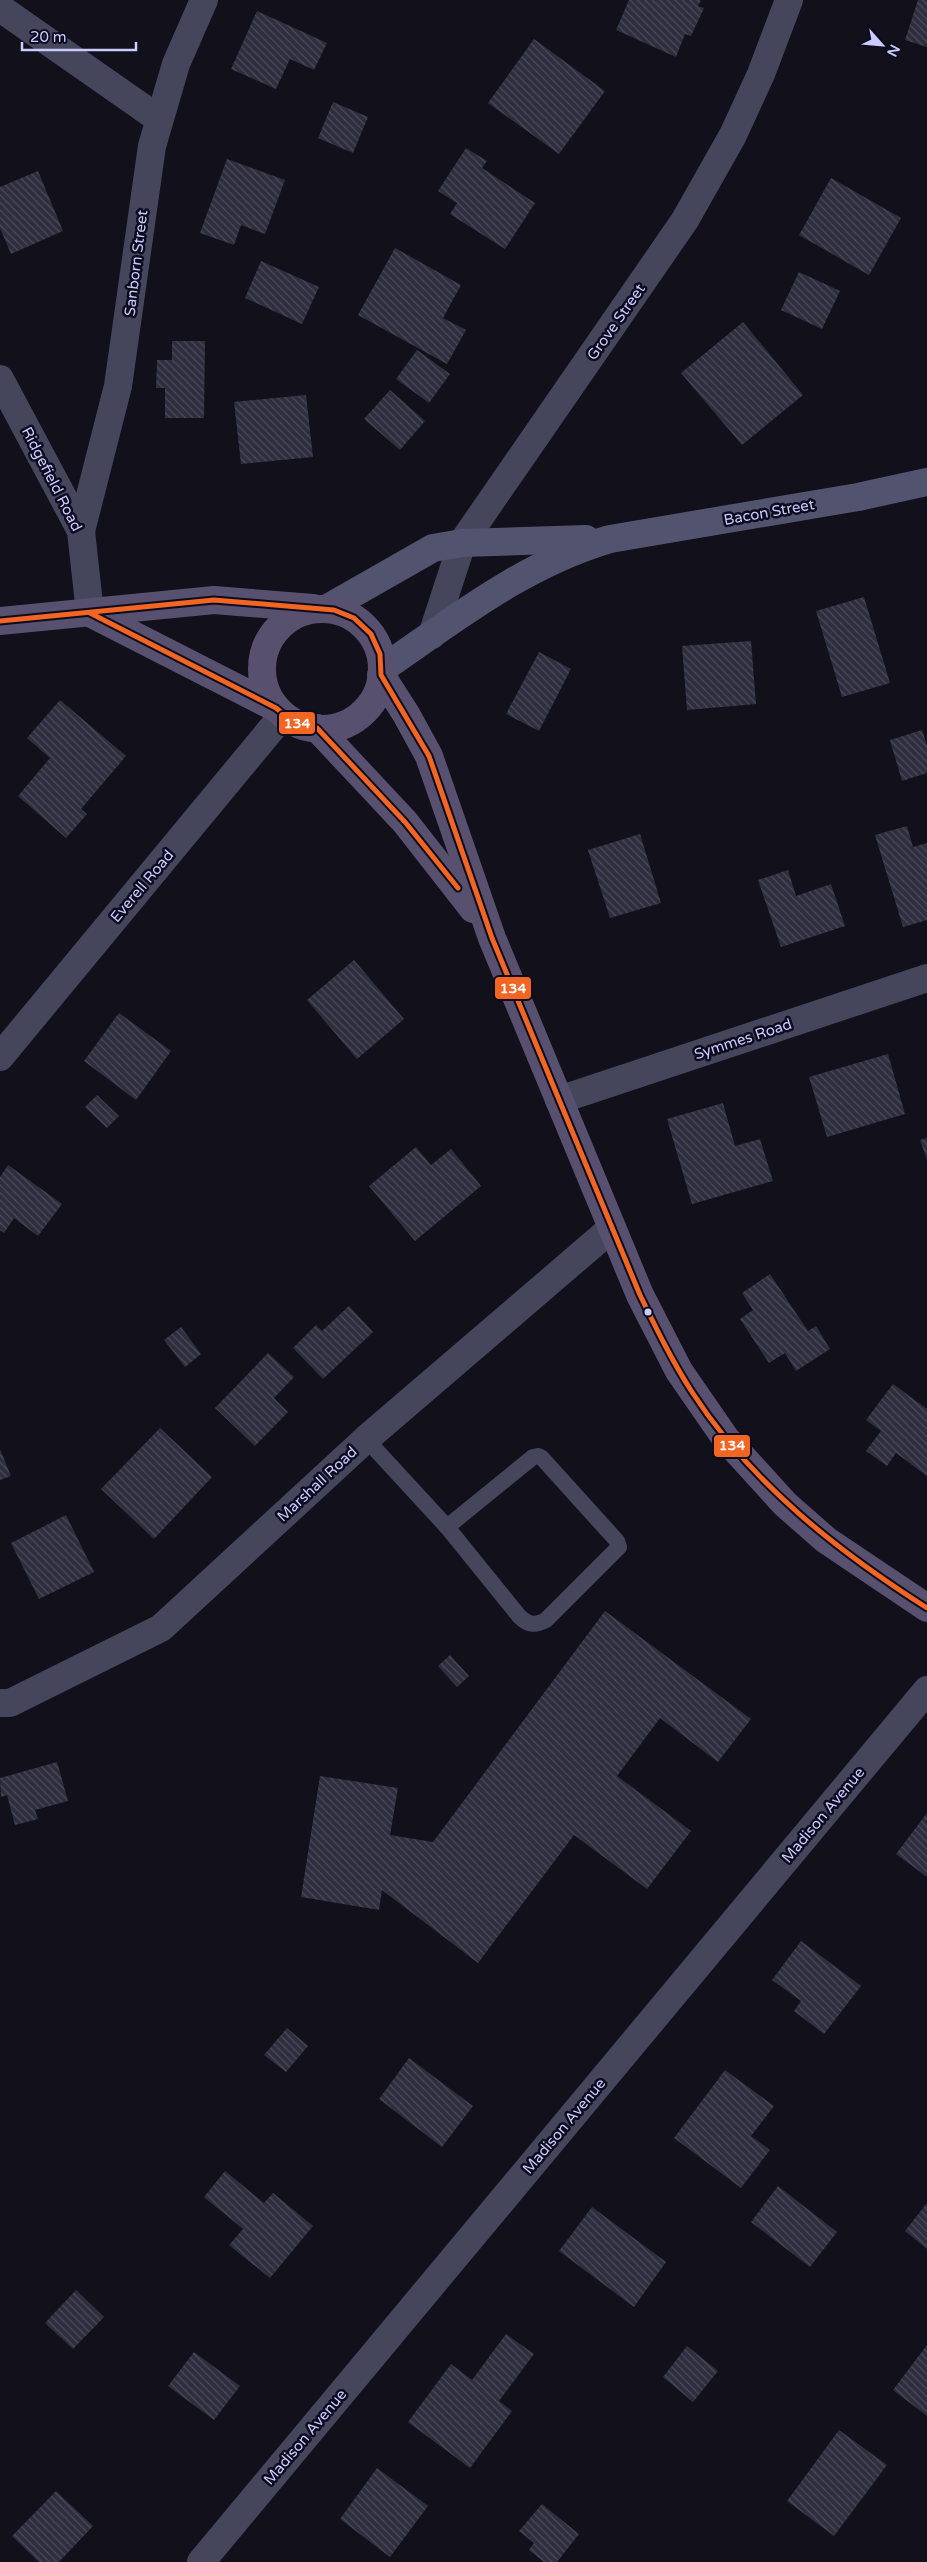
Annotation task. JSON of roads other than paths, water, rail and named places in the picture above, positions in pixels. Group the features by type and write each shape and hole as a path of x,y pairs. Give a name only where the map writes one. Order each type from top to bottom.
{"main road":[{"name":"Bacon Street","path":"381,672 517,577 582,546 610,538 858,497 927,482"},
{"name":"Bacon Street","path":"322,609 433,548 462,543 610,538"},
{"path":"0,621 214,600 322,609 348,615 362,624 371,634 377,647 381,672 429,756 492,938 612,1228 663,1343 693,1394 726,1439 764,1483 807,1524 869,1571 927,1608"},
{"path":"279,711 267,694 262,673 262,662 269,640 276,629 291,618 322,609"},
{"path":"90,613 279,711 301,725 317,728 342,725 360,714 376,694 381,672"},
{"path":"317,728 426,846 492,938"}],"street":[{"name":"Sanborn Street","path":"82,531 118,386 130,312 147,171 176,64 204,0"},
{"name":"Grove Street","path":"432,635 462,543 685,220 733,135 761,74 789,0"},
{"path":"0,8 160,119"},
{"name":"Ridgefield Road","path":"0,379 82,531 90,613"},
{"name":"Everell Road","path":"3,1051 279,711"},
{"name":"Symmes Road","path":"559,1100 927,978"},
{"name":"Marshall Road","path":"0,1703 10,1703 161,1628 366,1439 612,1228"},
{"name":"Madison Avenue","path":"201,2562 927,1690"}],"lane":[{"path":"366,1439 447,1528 519,1616 533,1624 546,1620 619,1547 617,1541 538,1456 533,1457 447,1528"}]}
